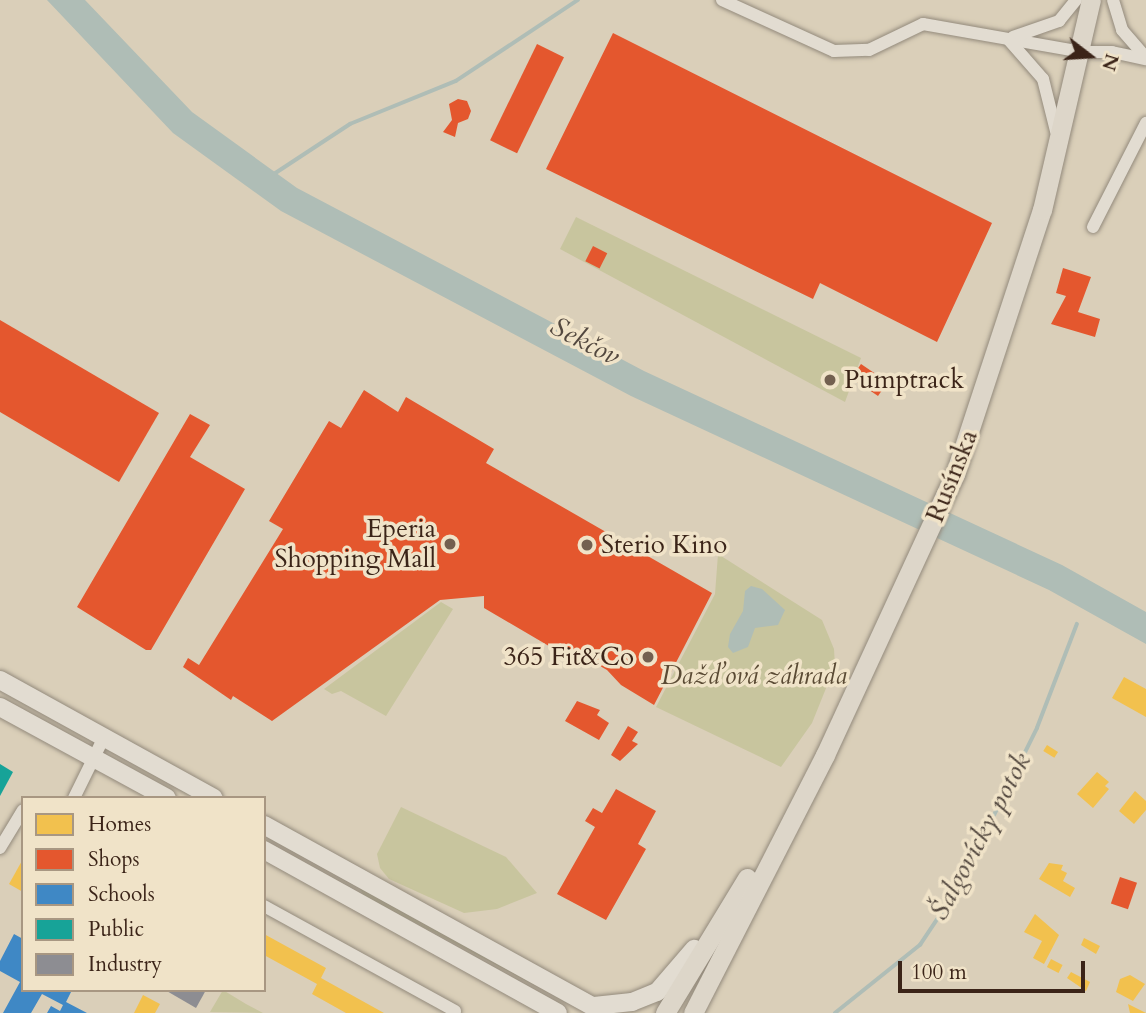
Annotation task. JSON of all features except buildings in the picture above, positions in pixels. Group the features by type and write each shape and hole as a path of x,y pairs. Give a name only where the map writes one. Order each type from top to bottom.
{"main road":[{"name":"Rusínska","path":"701,990 799,801 914,569 955,474 983,399 1058,143 1082,52 1091,0"},
{"name":"Rusínska","path":"664,1013 751,871 799,801"},
{"path":"686,1013 701,990"},
{"path":"693,1013 701,990"}],"street":[{"path":"723,0 834,51 869,50 923,24 1082,52 1112,52 1146,59"},
{"path":"1007,38 1059,21 1076,0"},
{"path":"1113,0 1122,30 1146,59"},
{"path":"1007,38 1042,79 1051,95 1058,143"},
{"path":"1093,227 1146,123"},
{"path":"0,680 210,796"},
{"path":"0,707 163,796"},
{"path":"76,796 104,737"},
{"path":"0,848 21,813"},
{"path":"266,826 600,1010 657,992 684,966 729,892 751,871"},
{"path":"266,851 558,1013"},
{"path":"266,907 456,1011"},
{"path":"518,991 537,1013"}],"green space":[{"path":"576,217 861,358 845,402 560,249"},
{"name":"Dažďová záhrada","path":"718,554 822,620 834,649 835,666 812,723 781,767 656,707 715,594"},
{"path":"441,602 453,609 386,716 341,691 332,694 324,689"},
{"path":"401,807 506,857 537,893 497,909 464,913 389,879 380,868 377,854"},
{"path":"358,886 588,1013 364,896"},
{"path":"222,992 226,992 263,1013 210,1012"}],"water":[{"name":"Sekčov","path":"47,0 85,0 192,112 297,188 644,371 1062,565 1146,612 1146,644 1049,590 631,396 281,211 173,133"},
{"path":"751,586 762,589 785,610 778,625 755,628 748,647 733,653 728,647 730,634 743,611 745,591"}],"waterway":[{"path":"274,174 350,124 456,81 578,0"},
{"name":"Šalgovícky potok","path":"835,1013 920,945 958,888 1037,728 1077,624"}],"place":[{"name":"Pumptrack","path":"830,380"},
{"name":"Eperia Shopping Mall","path":"450,544"},
{"name":"Sterio Kino","path":"587,545"},
{"name":"365 Fit&Co","path":"648,657"}]}
